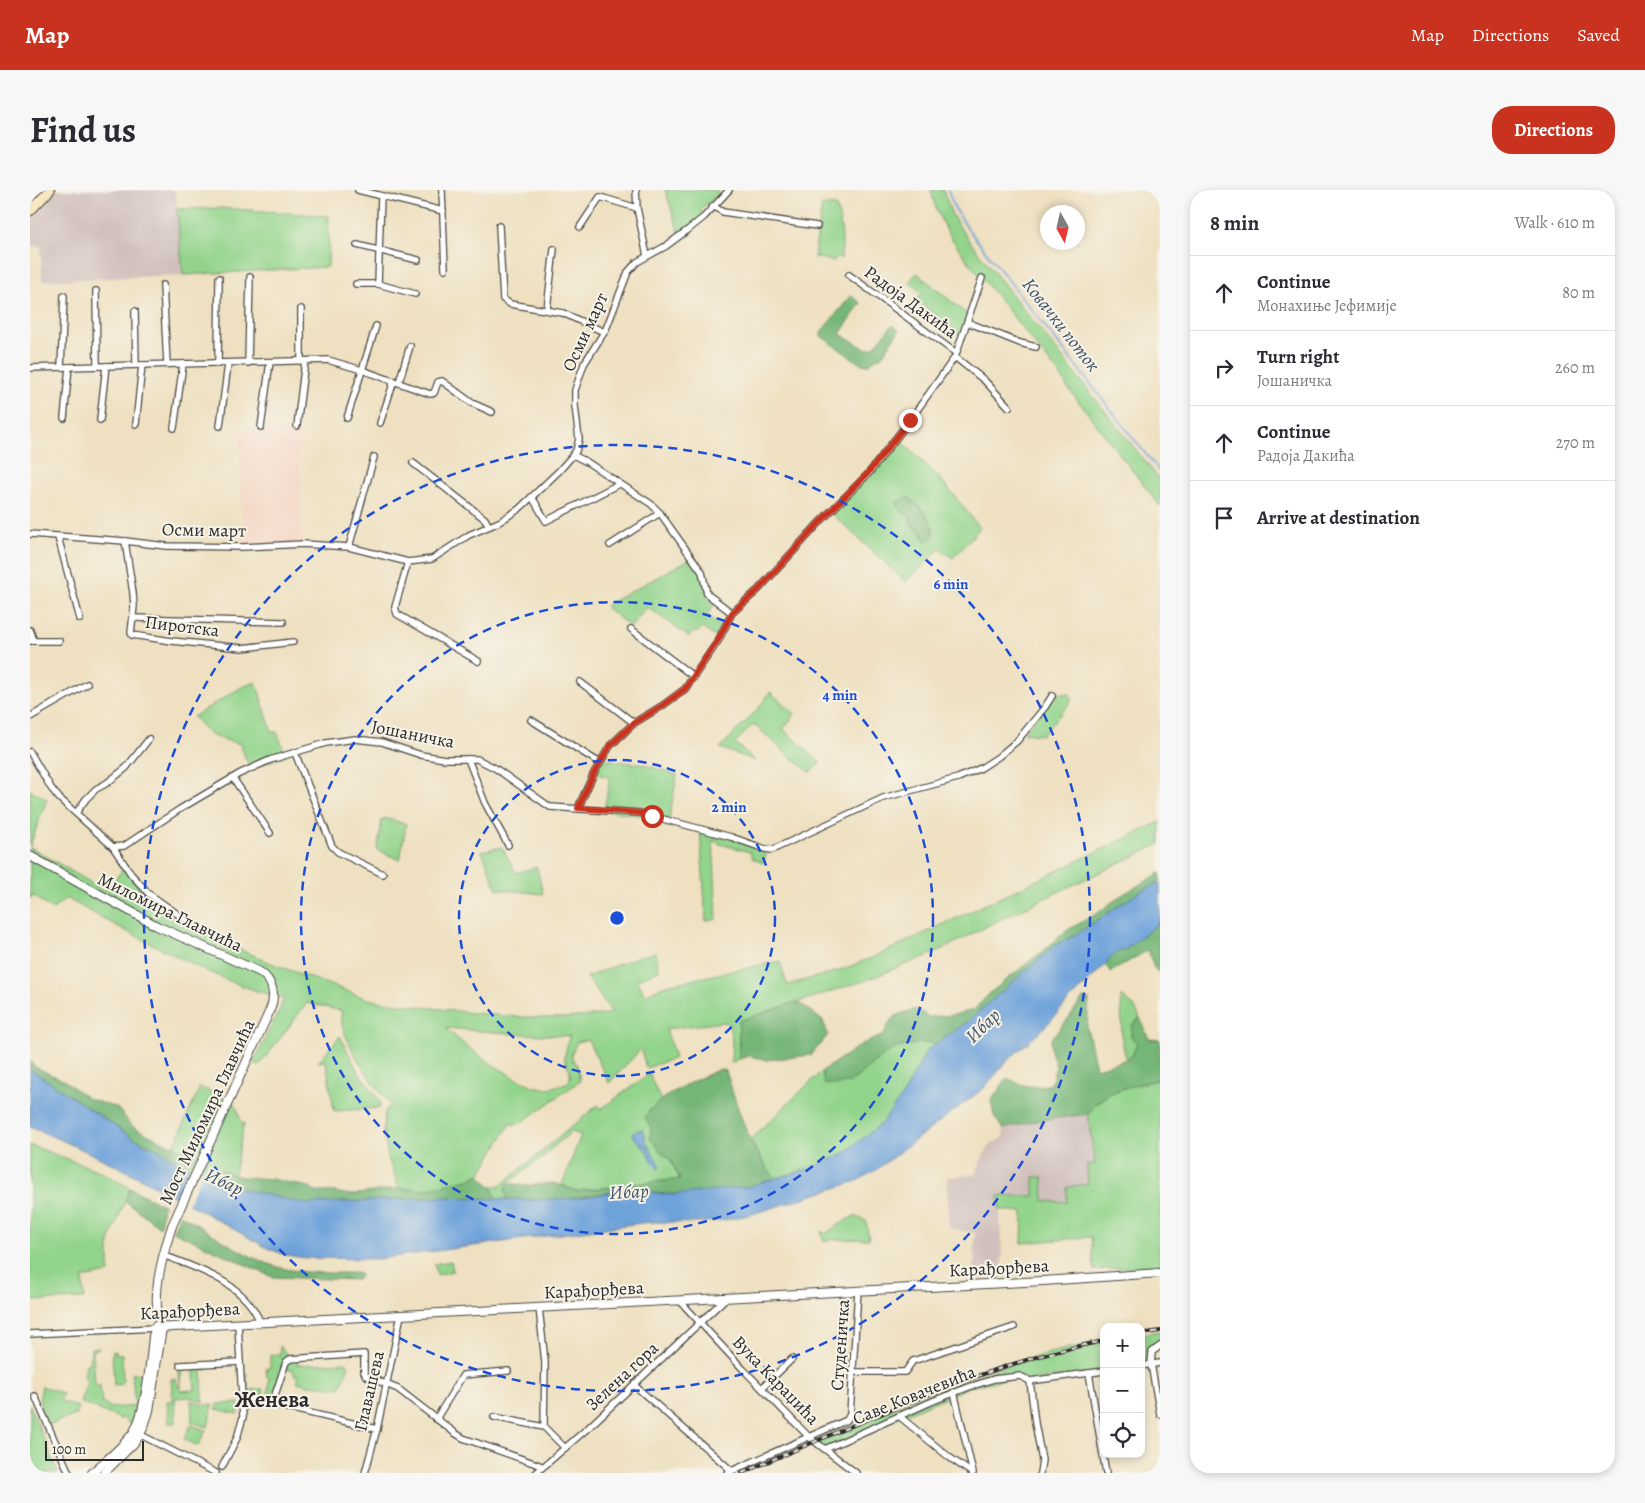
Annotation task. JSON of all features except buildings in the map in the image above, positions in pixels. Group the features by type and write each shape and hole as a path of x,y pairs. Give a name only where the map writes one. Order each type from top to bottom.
{"main road":[{"path":"30,212 50,190"}],"street":[{"path":"358,190 443,211"},
{"path":"442,190 445,269"},
{"path":"636,190 637,208 647,256"},
{"name":"Осми март","path":"30,534 166,546 302,544 349,546 408,562 432,559 469,536 506,518 559,472 573,455 579,439 575,390 584,364 604,332 628,272 637,262 666,246 704,217 730,190"},
{"path":"378,284 381,196"},
{"path":"580,227 600,197 637,208"},
{"path":"713,206 723,212 817,226"},
{"path":"499,226 503,299 510,304 563,313 604,332"},
{"path":"357,245 418,260"},
{"path":"547,309 554,249"},
{"name":"Радоја Дакића","path":"849,275 956,355 984,380 1009,407"},
{"path":"248,363 250,276"},
{"path":"218,364 219,278"},
{"name":"Радоја Дакића","path":"732,613 758,590 868,473 910,420 956,355 982,278"},
{"path":"356,284 378,284 414,294"},
{"path":"163,285 167,364"},
{"path":"96,291 97,366"},
{"path":"61,367 64,296"},
{"path":"297,426 303,361 301,309"},
{"path":"135,311 139,365 136,424"},
{"name":"Радоја Дакића","path":"967,322 1020,343 1036,347"},
{"path":"346,418 376,326"},
{"path":"380,422 410,346"},
{"path":"30,368 328,360 432,394 438,382 442,381 472,403 492,412"},
{"path":"261,427 270,362"},
{"path":"174,428 183,364"},
{"path":"220,426 228,364"},
{"path":"100,420 106,366"},
{"path":"64,418 69,367"},
{"path":"573,455 587,462 651,504 660,513 702,572 707,594 732,613 718,640 685,689 634,723 610,746 594,773 578,808"},
{"path":"349,546 374,458"},
{"path":"414,463 485,519 490,526"},
{"path":"532,497 546,521 619,484"},
{"path":"610,545 660,513"},
{"path":"58,537 80,619"},
{"name":"Пиротска","path":"125,541 133,593 132,635 242,648 293,642"},
{"path":"408,562 395,607 397,614 478,660"},
{"path":"133,618 284,622"},
{"path":"631,629 694,677"},
{"path":"30,630 32,641 59,641"},
{"path":"580,682 634,723"},
{"path":"30,717 87,684"},
{"name":"Јошаничка","path":"113,847 124,846 172,814 233,778 270,760 326,743 346,739 364,739 382,742 421,755 437,758 477,759 495,768 550,807 640,813 731,836 772,850 883,798 958,778 981,768 998,757 1017,740 1046,707 1052,696"},
{"path":"531,720 600,763"},
{"path":"76,813 96,789 126,768 149,739"},
{"path":"30,752 51,788 68,808 113,847 131,874 149,894 186,920"},
{"path":"295,753 332,846 344,856 383,874"},
{"name":"Јошаничка","path":"468,759 485,802 508,845"},
{"path":"233,778 270,833"},
{"name":"Миломира Главчића","path":"30,856 103,898 174,935 260,972 267,978 272,987 273,998 270,1010"},
{"name":"Мост Миломира Главчића","path":"159,1328 158,1287 163,1255 172,1226 270,1010"},
{"path":"163,1255 219,1278 235,1290 256,1311 260,1322"},
{"name":"Карађорђева","path":"30,1334 680,1301 1160,1273"},
{"name":"Студеничка","path":"809,1437 847,1420 850,1414 858,1291"},
{"name":"Зелена гора","path":"536,1473 634,1385 726,1298"},
{"name":"Вука Караџића","path":"680,1301 809,1437 854,1471"},
{"path":"539,1308 545,1362 544,1427"},
{"name":"Главашева","path":"365,1473 377,1428 401,1315"},
{"path":"222,1467 237,1438 243,1417 238,1324"},
{"path":"853,1372 905,1372 913,1361 1014,1327"},
{"path":"104,1473 137,1433 159,1328"},
{"path":"1160,1346 1152,1352 1151,1364 1160,1414"},
{"path":"272,1404 286,1362 290,1359 364,1354 364,1372 366,1376 398,1389 463,1438 542,1466"},
{"path":"762,1388 792,1359"},
{"path":"180,1364 240,1362"},
{"path":"1145,1365 1160,1362"},
{"path":"436,1419 463,1375 508,1371"},
{"name":"Саве Ковачевића","path":"825,1449 954,1392 994,1379 1020,1376 1030,1381 1100,1372"},
{"path":"1089,1373 1106,1473"},
{"path":"1030,1381 1042,1460 1040,1473"},
{"path":"634,1385 729,1472 809,1437"},
{"path":"954,1392 972,1473"},
{"path":"35,1396 69,1473"},
{"path":"242,1397 377,1428"},
{"path":"899,1416 949,1457 972,1473"},
{"path":"494,1417 544,1427 565,1448"},
{"path":"92,1473 137,1433"},
{"path":"137,1433 216,1473"},
{"path":"844,1473 854,1471"}],"shaded area":[{"path":"50,190 175,190 183,275 42,281 41,246 30,246 30,211"},
{"path":"298,429 303,544 243,547 239,431"},
{"path":"1088,1114 1095,1165 1088,1184 1067,1202 1044,1201 1043,1177 1034,1196 999,1196 1003,1273 974,1276 975,1233 949,1228 947,1177 976,1174 983,1156 990,1145 1003,1138 1003,1129 1035,1121"}],"green space":[{"path":"665,190 716,190 719,195 700,209 704,217 680,236"},
{"path":"931,190 943,190 952,215 967,238 1160,480 1160,506 1063,379 960,251 942,221 935,206"},
{"path":"822,205 836,206 842,232 841,259 838,257 833,261 814,257"},
{"path":"222,208 329,216 328,267 183,275 177,209"},
{"path":"917,273 969,316 962,336 916,300 922,293 909,282"},
{"path":"851,296 861,303 840,334 866,349 874,347 892,325 899,330 883,355 867,365 859,363 821,336 821,332"},
{"path":"897,437 939,477 980,528 953,558 940,549 906,582 830,512 869,473"},
{"path":"908,497 922,509 931,523 934,535 926,542 920,530 915,529 910,523 910,517 898,508 897,502"},
{"path":"692,558 702,572 707,594 714,605 707,615 721,626 715,637 702,628 697,633 694,631 689,637 647,607 631,627 606,608 606,605"},
{"path":"256,682 272,732 277,732 286,755 250,769 240,744 212,736 193,717 240,688"},
{"path":"770,692 795,714 783,729 821,763 810,772 789,756 754,724 735,743 755,761 720,748 757,710"},
{"path":"1070,694 1071,702 1042,735 1024,733 1052,696"},
{"path":"602,759 646,765 677,775 669,820 604,810 610,778 594,773"},
{"path":"30,790 47,799 30,846"},
{"path":"384,818 406,824 400,860 377,850 382,820"},
{"path":"1160,822 1160,844 1003,918 937,952 864,981 739,1021 739,1059 731,1063 732,1039 729,1026 731,1024 723,1022 666,1029 675,1058 646,1068 641,1049 609,1083 588,1040 577,1042 571,1055 577,1065 580,1081 521,1123 512,1125 511,1122 481,1176 478,1174 472,1178 422,1190 399,1188 388,1157 383,1131 385,1111 391,1105 376,1087 350,1046 341,1020 342,1011 307,1003 259,1066 253,1063 281,1007 283,998 253,990 210,973 66,898 52,910 33,895 30,899 30,847 105,891 125,867 149,894 208,936 276,965 368,999 383,1002 498,1015 555,1018 584,1017 612,1013 587,977 637,957 656,952 659,970 637,980 645,995 666,985 780,961 787,985 838,971 876,956","holes":["446,1028 570,1036 564,1057 570,1071 569,1082 546,1088 536,1087 523,1082 478,1055"]},
{"path":"700,828 765,849 766,856 763,863 753,859 750,852 720,844 713,840 717,919 706,921"},
{"path":"502,847 516,873 537,867 543,894 497,889 482,851"},
{"path":"1160,873 1160,883 1141,891 1077,934 1054,946 967,1022 937,1043 919,1043 895,1048 874,1062 851,1082 838,1085 824,1084 822,1071 862,1044 884,1035 889,1023 896,1016 917,1009 928,1017 953,1015 974,1010 990,993 1064,932 1098,913 1120,896"},
{"path":"1160,923 1160,974 1154,968 1148,950 1111,972 1105,965 1115,952 1126,949"},
{"path":"1121,996 1134,1006 1140,1018 1132,1025 1131,1036 1137,1044 1132,1056 1126,1058 1122,1041"},
{"path":"1083,998 1089,1000 1087,1027 1096,1068 1119,1062 1132,1056 1137,1044 1131,1036 1132,1025 1140,1018 1149,1039 1160,1040 1160,1079 1112,1093 1097,1103 1088,1114 1035,1121 1003,1129 994,1116 991,1101 1007,1078 1028,1086 1051,1084 1056,1066 1051,1051 1051,1039"},
{"path":"795,1002 801,1004 823,1021 828,1035 811,1055 767,1060 749,1056 739,1059 739,1021"},
{"path":"340,1036 357,1070 380,1101 380,1108 334,1111 326,1061 318,1062"},
{"path":"919,1043 937,1043 927,1050 905,1092 882,1124 843,1154 812,1168 776,1178 771,1174 750,1140 822,1071 824,1084 874,1062 895,1048"},
{"path":"30,1061 35,1067 65,1081 87,1098 117,1108 133,1127 193,1154 216,1169 241,1177 272,1179 309,1187 315,1192 335,1192 351,1195 399,1188 422,1190 472,1178 479,1174 491,1186 496,1199 443,1197 306,1204 212,1182 159,1150 133,1138 30,1069"},
{"path":"720,1069 726,1071 741,1116 755,1149 776,1178 739,1189 710,1193 617,1192 567,1199 507,1199 505,1189 508,1183 527,1186 553,1183 577,1191 680,1179 670,1159 662,1153 650,1138 651,1128 645,1118 658,1102 668,1095"},
{"path":"649,1074 661,1101 648,1111 651,1128 650,1138 662,1153 670,1159 680,1179 576,1191 562,1185 581,1135 571,1132 545,1156 508,1183 505,1189 507,1199 496,1199 491,1186 500,1186 598,1105 601,1109"},
{"path":"1160,1079 1160,1265 1094,1270 1091,1237 1022,1243 1023,1212 1000,1210 999,1196 1034,1196 1034,1177 1043,1177 1044,1201 1067,1202 1067,1187 1088,1184 1087,1165 1095,1164 1088,1114 1097,1103 1112,1093"},
{"path":"200,1087 232,1101 241,1122 244,1123 234,1175 216,1169 193,1154 174,1146"},
{"path":"30,1145 97,1170 130,1188 109,1242 109,1273 83,1278 84,1299 30,1301"},
{"path":"130,1188 163,1205 160,1227 125,1201"},
{"path":"180,1214 228,1244 266,1263 297,1271 359,1273 360,1276 357,1280 272,1277 173,1231"},
{"path":"855,1216 866,1221 869,1239 823,1240 821,1230 824,1234"},
{"path":"451,1261 453,1271 437,1275 434,1264"},
{"path":"1160,1331 1160,1339 1149,1353 1151,1364 1145,1365 1145,1333"},
{"path":"1100,1342 1100,1372 1030,1381 1020,1376 969,1387 825,1449 815,1441 957,1383 993,1370 1066,1349"},
{"path":"280,1346 289,1357 297,1360 298,1365 346,1362 349,1366 340,1388 297,1382 299,1376 294,1375 293,1370 284,1368 272,1398 268,1399 269,1377 267,1377 266,1368 270,1368 270,1355 280,1354"},
{"path":"99,1347 93,1350 95,1385 100,1385 102,1403 112,1408 135,1406 132,1374 142,1373 137,1406 131,1424 124,1418 121,1419 80,1402 88,1379 84,1377 86,1364 90,1364 91,1348"},
{"path":"116,1351 116,1354 122,1354 123,1384 114,1385 112,1352"},
{"path":"197,1366 206,1366 207,1370 202,1370 203,1402 191,1397 175,1398 176,1423 169,1423 167,1401 173,1401 171,1379 176,1379 178,1387 180,1387 179,1371 183,1371 181,1391 195,1390 194,1371 197,1370"},
{"path":"244,1374 247,1374 247,1390 263,1389 264,1399 246,1395"},
{"path":"42,1386 63,1394 60,1401 78,1407 76,1415 48,1425 40,1407"},
{"path":"191,1400 203,1405 213,1404 208,1427 192,1422"},
{"path":"239,1403 239,1412 237,1414 216,1409 217,1404"},
{"path":"30,1405 58,1473 34,1473 31,1466 33,1465 30,1458"},
{"path":"191,1425 206,1430 198,1446 184,1439"}],"water":[{"name":"Ибар","path":"1160,883 1160,923 1126,949 1115,953 1040,1032 1009,1059 984,1088 876,1170 857,1181 753,1214 725,1220 696,1223 651,1222 626,1225 378,1259 305,1258 285,1255 267,1248 121,1168 30,1127 30,1069 133,1138 159,1150 212,1182 306,1204 443,1197 532,1200 577,1198 615,1192 642,1191 671,1195 746,1187 812,1168 843,1154 882,1123 905,1092 927,1050 967,1022 1054,946 1077,934 1141,891"},
{"path":"642,1129 646,1142 660,1166 658,1169 642,1144 632,1133"}],"pier":[{"path":"191,1167 202,1173 187,1206 176,1200"}],"waterway":[{"name":"Ковачки поток","path":"948,190 954,207 968,229 1160,472"}],"railway":[{"path":"1145,1333 1160,1331"},
{"path":"742,1473 846,1428 963,1381 1019,1362 1100,1342"}],"district":[{"name":"Женева","path":"272,1400"}],"route":[{"path":"652,816 640,813 578,808 594,773 610,746 634,723 685,689 718,640 732,613 758,590 868,473 910,420"}]}
